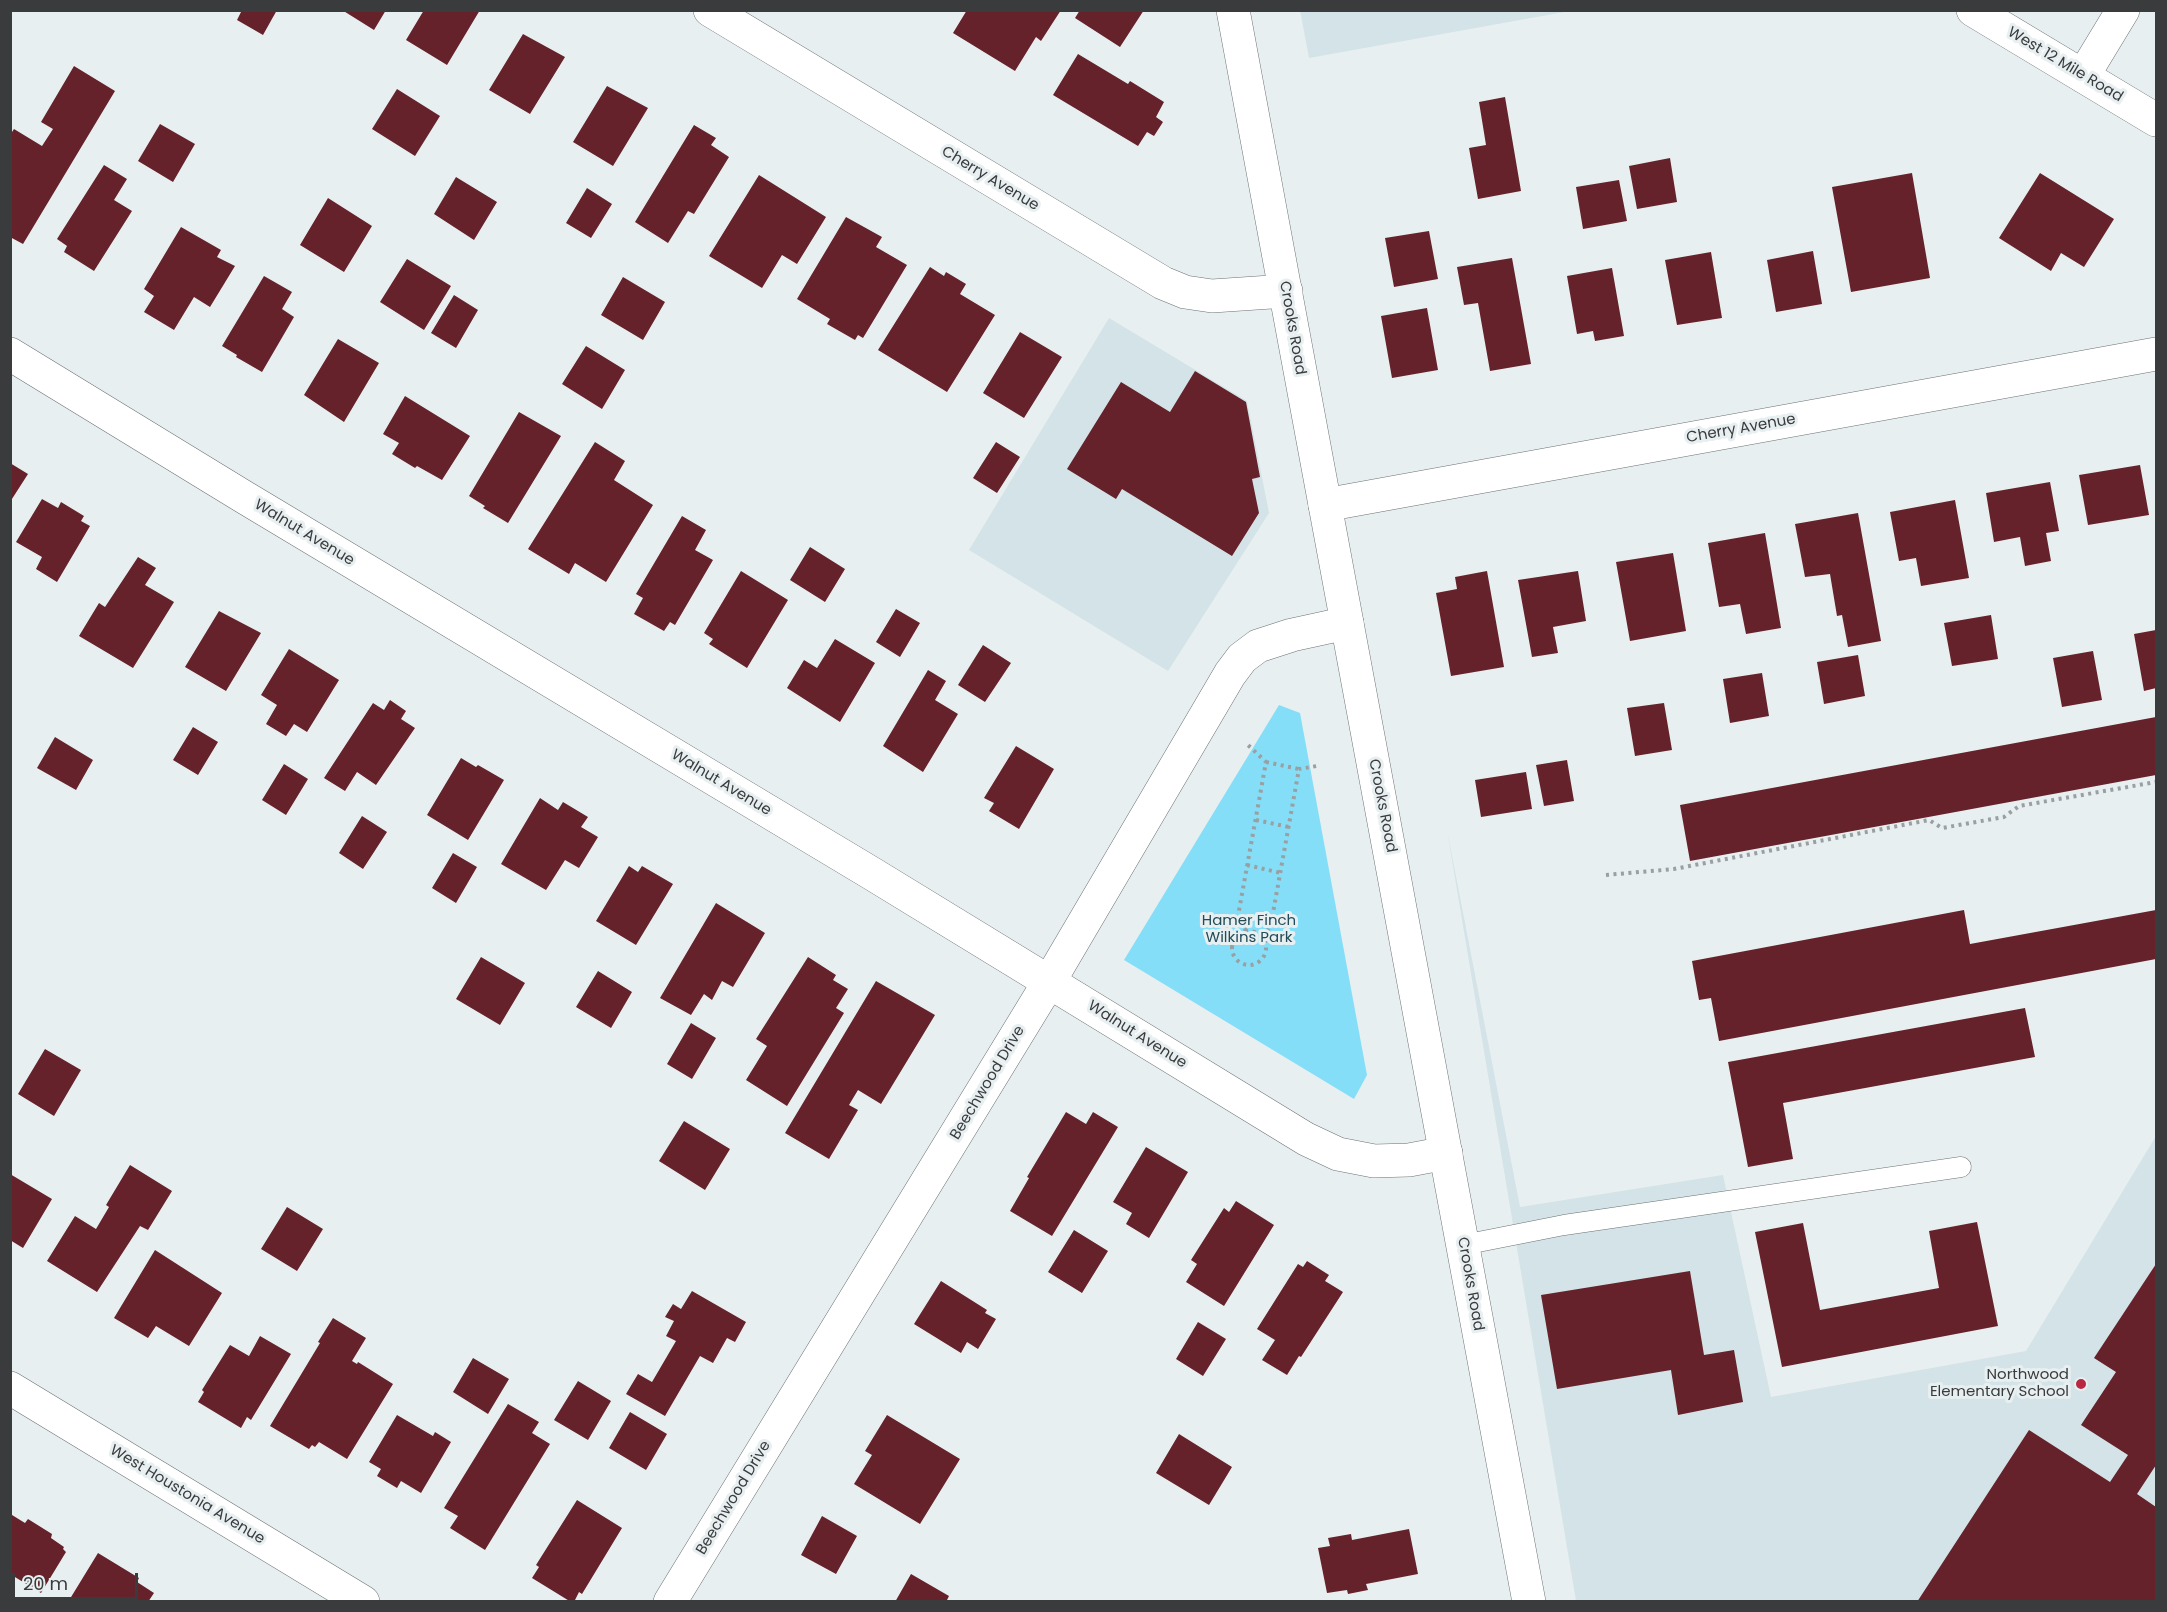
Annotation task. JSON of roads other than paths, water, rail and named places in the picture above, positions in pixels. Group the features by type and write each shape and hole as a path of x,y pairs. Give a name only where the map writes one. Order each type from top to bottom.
{"street":[{"name":"Cherry Avenue","path":"710,10 1163,283 1185,292 1212,296 1286,291"},
{"name":"Crooks Road","path":"1233,10 1528,1602"},
{"name":"West 12 Mile Road","path":"1973,10 2157,120"},
{"path":"2083,76 2124,10"},
{"name":"Walnut Avenue","path":"10,354 1306,1138 1338,1154 1353,1158 1409,1160 1446,1153"},
{"name":"Cherry Avenue","path":"1325,505 2157,354"},
{"name":"Beechwood Drive","path":"670,1602 1049,982 1230,674 1242,658 1258,646 1275,639 1347,623"},
{"name":"West Houstonia Avenue","path":"10,1388 363,1602"}],"lane":[{"path":"1463,1245 1564,1225 1961,1167"}],"place":[{"name":"Northwood Elementary School","path":"2081,1384"}],"park label":[{"name":"Hamer Finch Wilkins Park","path":"1249,930"}]}
